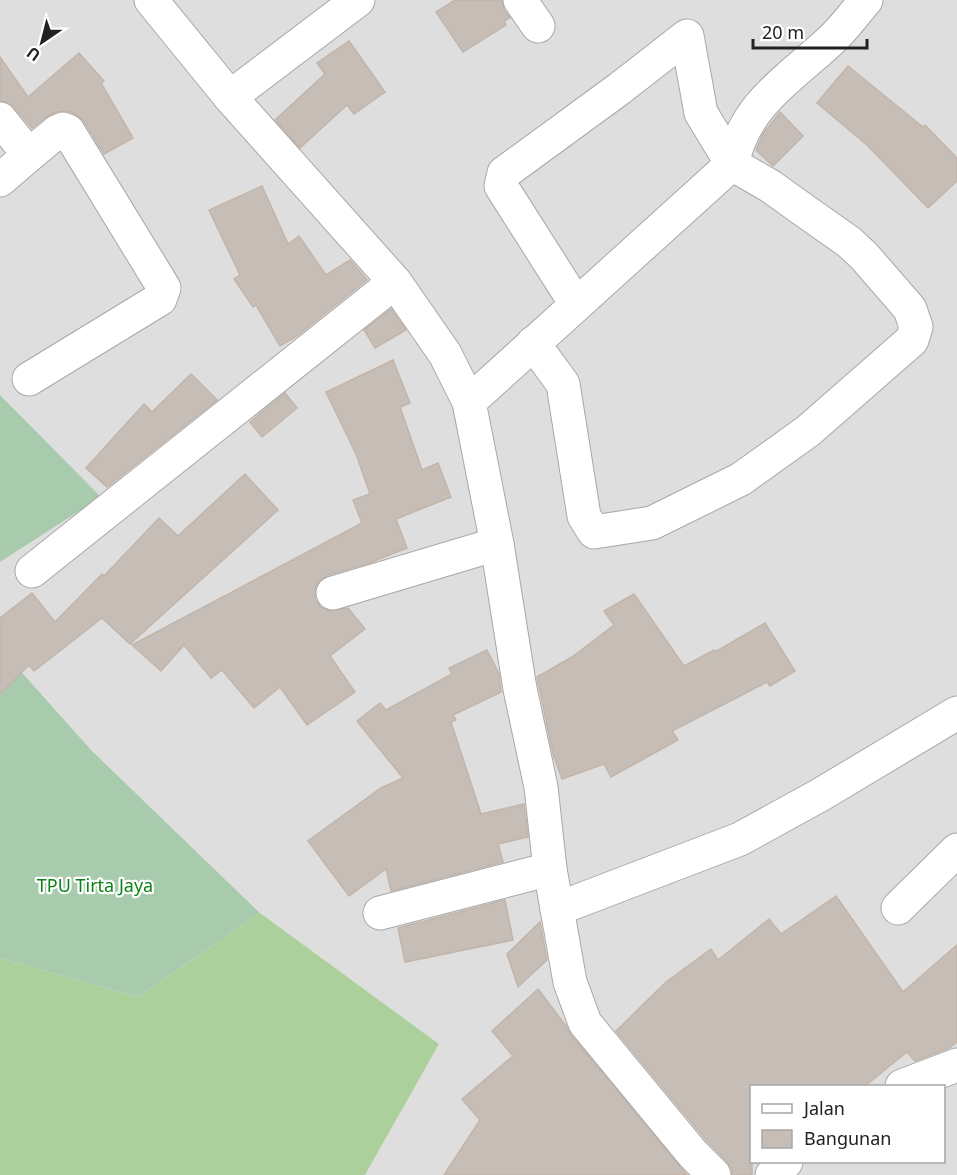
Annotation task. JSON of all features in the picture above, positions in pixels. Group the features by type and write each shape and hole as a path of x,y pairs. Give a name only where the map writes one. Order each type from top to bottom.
{"street":[{"path":"151,0 230,97 395,282 445,354 468,402 497,544 520,688 541,787 550,868 570,982 585,1023 693,1154 714,1175"},
{"path":"230,97 358,0"},
{"path":"468,402 732,164 742,130 764,99 831,41 866,0"},
{"path":"533,343 564,384 584,516 594,532 652,523 741,479 808,431 912,340 916,327 910,309 849,242 787,198 732,164 701,113 687,36 504,173 501,186 576,304"},
{"path":"0,119 29,155"},
{"path":"0,180 58,131 63,129 68,131 164,288 160,299 28,379"},
{"path":"32,571 395,282"},
{"path":"333,593 497,544"},
{"path":"557,909 740,839 820,795 957,713"},
{"path":"898,908 957,850"},
{"path":"380,913 550,868"},
{"path":"905,1085 957,1065"},
{"path":"772,1175 784,1163"}],"shaded area":[{"path":"0,0 957,0 957,1175 365,1175 439,1044 260,913 92,751 0,648 0,562 101,497 0,395"}],"green space":[{"path":"0,395 101,497 0,562"},
{"name":"TPU Tirta Jaya","path":"0,648 92,751 260,913 138,997 0,958"},
{"path":"260,913 439,1044 365,1175 0,1175 0,958 138,997"}],"building":[{"path":"455,0 502,0 504,10 510,18 504,21 506,25 463,52 436,12"},
{"path":"349,41 385,92 354,114 347,105 300,148 275,120 325,74 317,63"},
{"path":"79,53 104,81 101,83 133,138 104,154 84,121 75,114 69,111 56,112 32,128 14,107 7,102 0,101 0,57 28,97"},
{"path":"848,66 923,127 925,125 957,158 957,181 928,208 868,146 817,103"},
{"path":"780,112 803,136 773,166 756,150 763,134"},
{"path":"262,186 288,244 299,236 326,275 350,260 367,280 297,336 280,346 256,305 253,307 234,279 240,275 209,210"},
{"path":"391,309 406,330 375,348 364,330"},
{"path":"393,360 410,403 400,407 422,470 438,463 451,497 396,519 407,548 369,563 328,575 320,580 315,588 315,599 321,607 329,611 348,608 365,629 330,656 355,692 307,725 280,687 254,708 222,670 211,678 184,645 161,671 132,645 362,523 353,500 370,494 356,454 326,392"},
{"path":"191,374 217,400 107,487 86,468 144,404 152,412"},
{"path":"285,393 297,408 262,437 250,422"},
{"path":"245,474 278,510 130,644 102,618 34,671 29,665 0,694 0,618 32,593 55,622 102,574 104,576 159,518 178,536"},
{"path":"634,594 684,666 714,650 715,652 765,623 795,671 770,686 767,682 672,731 678,740 611,777 604,764 562,779 553,754 537,677 572,657 614,625 604,611"},
{"path":"487,650 499,674 501,692 453,715 456,720 451,722 481,814 524,804 528,837 498,844 503,862 391,891 386,869 349,896 308,841 381,788 403,778 357,721 380,703 386,710 452,674 449,668"},
{"path":"836,896 903,992 957,945 957,1042 949,1048 915,1061 907,1052 866,1085 750,1085 752,1175 732,1175 727,1162 616,1031 666,982 711,949 718,960 769,919 781,934"},
{"path":"505,900 513,940 405,962 398,928"},
{"path":"540,922 547,960 518,987 507,954"},
{"path":"538,989 571,1035 687,1175 444,1175 480,1120 462,1099 513,1056 492,1031"}]}
